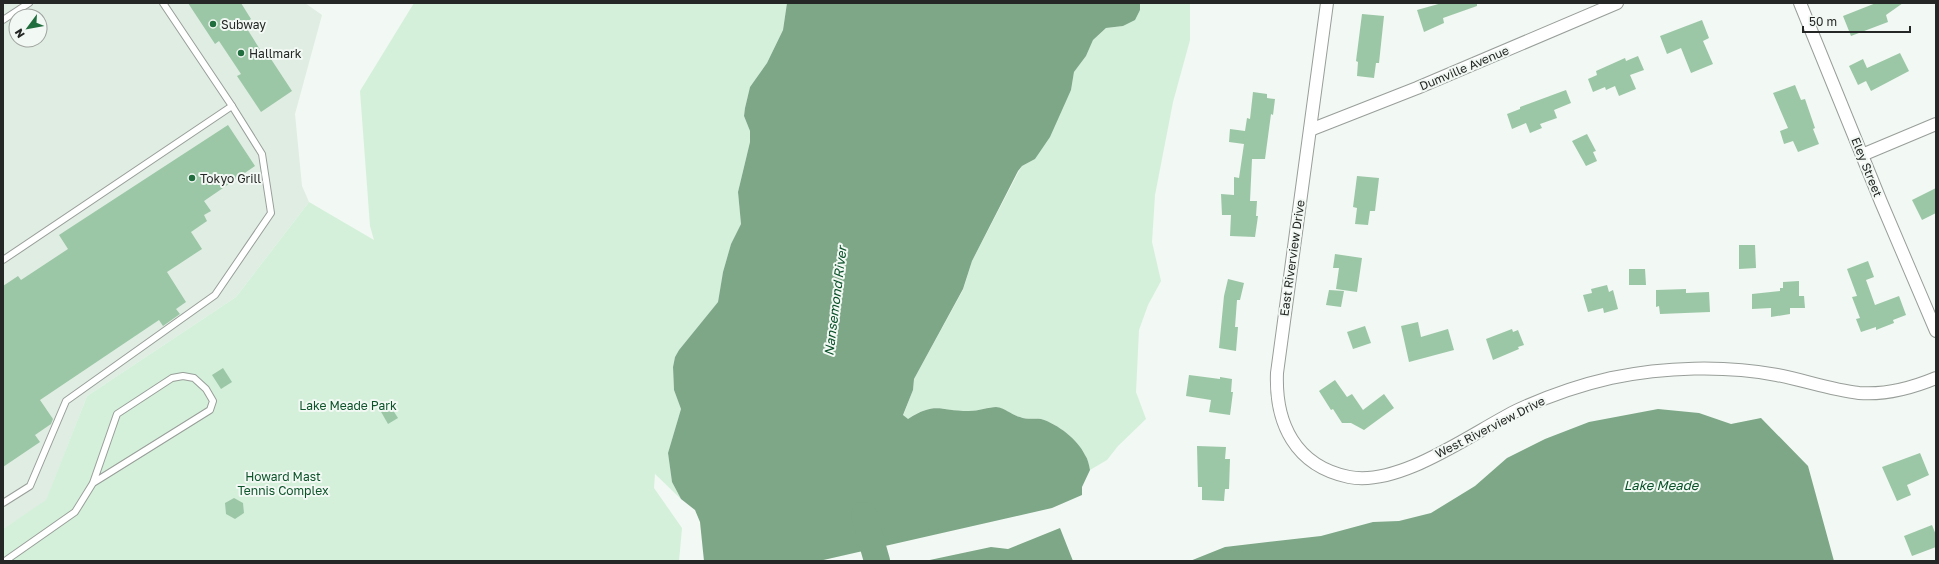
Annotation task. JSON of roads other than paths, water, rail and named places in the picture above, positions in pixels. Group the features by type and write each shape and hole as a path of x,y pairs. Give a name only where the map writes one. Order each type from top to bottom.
{"street":[{"name":"East Riverview Drive","path":"1327,3 1278,365 1276,392 1279,410 1285,428 1294,443 1306,456 1320,466 1336,474 1351,478"},
{"name":"Dumville Avenue","path":"1310,130 1417,88 1617,3"},
{"name":"Eley Street","path":"1800,3 1936,331"},
{"path":"1862,155 1936,124"},
{"name":"West Riverview Drive","path":"1351,478 1373,478 1397,473 1443,452 1520,409 1570,390 1612,378 1648,372 1692,369 1738,370 1777,375 1817,385 1865,393 1897,390 1921,384 1936,378"}],"lane":[{"path":"3,20 29,3"},
{"path":"3,504 30,486 66,401 215,295 271,213 262,154 232,106 163,3"},
{"path":"3,260 232,106"},
{"path":"5,561 75,512 94,483 117,414 172,378 183,376 194,378 206,389 213,401 210,410 94,483"}],"water":[{"path":"787,3 1140,3 1140,10 1135,20 1123,26 1106,28 1093,40 1086,56 1074,72 1071,90 1050,137 1035,159 1022,166 1018,171 972,261 963,289 914,379 913,390 903,415 908,419 925,410 938,408 969,411 996,407 1023,418 1041,419 1047,421 1067,433 1082,449 1087,458 1090,470 1082,487 1082,495 1052,508 819,561 704,561 700,522 695,510 681,499 672,482 668,453 681,409 674,390 673,367 675,357 679,350 718,302 723,272 731,244 741,224 738,192 750,142 750,131 744,116 745,108 750,87 767,63 783,30"},
{"name":"Lake Meade","path":"1658,409 1699,413 1731,424 1761,418 1808,466 1834,561 1190,561 1225,547 1321,536 1373,522 1399,521 1431,513 1475,486 1507,458 1545,439 1589,422"},
{"path":"1060,528 1073,561 925,561 991,547 1008,549"}],"waterway":[{"name":"Nansemond River","path":"864,515 877,561"}],"place":[{"name":"Subway","path":"213,24"},
{"name":"Hallmark","path":"241,53"},
{"name":"Tokyo Grill","path":"192,178"}],"park label":[{"name":"Lake Meade Park","path":"348,405"},
{"name":"Howard Mast Tennis Complex","path":"283,483"}]}
